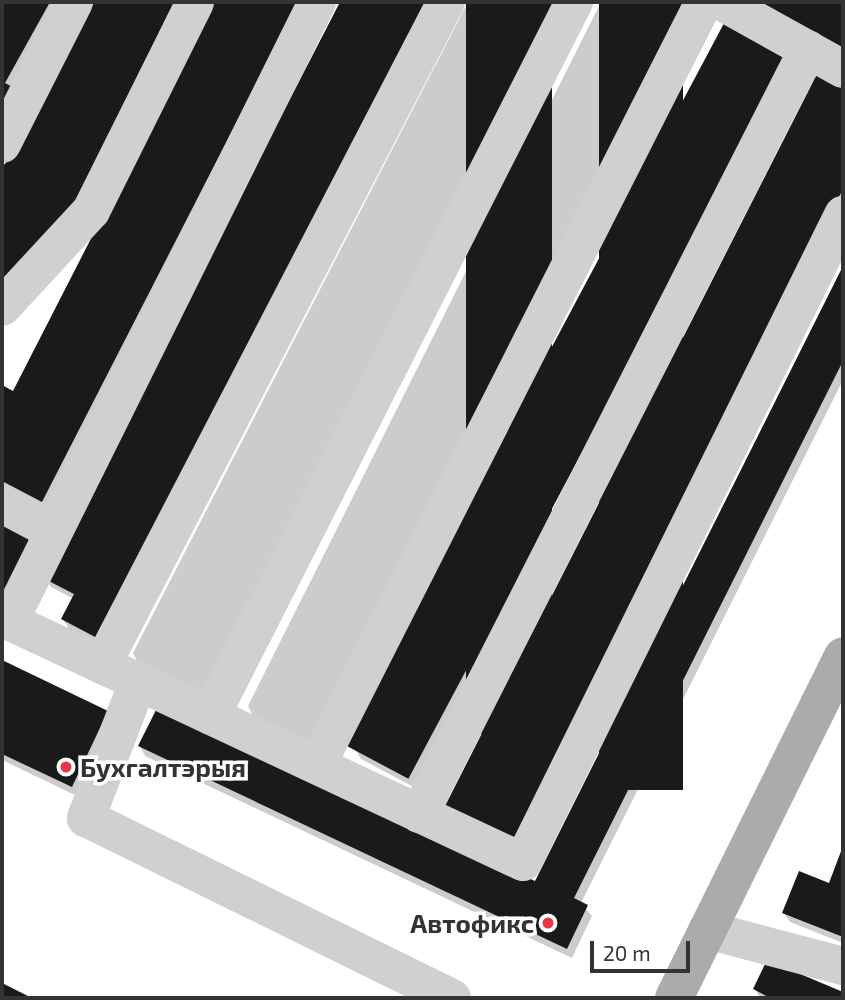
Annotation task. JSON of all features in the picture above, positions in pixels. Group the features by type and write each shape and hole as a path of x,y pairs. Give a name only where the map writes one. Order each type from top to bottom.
{"main road":[{"path":"674,998 843,656"}],"lane":[{"path":"2,144 75,2"},
{"path":"2,307 91,211 195,2"},
{"path":"317,2 6,620 523,862 843,215"},
{"path":"102,665 446,2"},
{"path":"211,716 574,2"},
{"path":"317,765 704,2"},
{"path":"722,2 843,69"},
{"path":"419,814 808,49"},
{"path":"2,504 53,531"},
{"path":"138,682 86,818 452,998"},
{"path":"708,930 843,966"}],"building":[{"path":"6,2 50,2 5,83 20,91 2,124 2,7"},
{"path":"94,2 174,2 73,207 2,281 2,167 22,145"},
{"path":"212,2 298,2 42,502 2,481 2,385 13,391"},
{"path":"340,2 425,2 97,638 61,619 74,594 43,578"},
{"path":"466,2 552,2 552,734 466,734"},
{"path":"599,2 683,2 683,790 599,790"},
{"path":"743,2 841,2 843,56"},
{"path":"730,12 797,48 408,779 341,743"},
{"path":"817,74 843,87 843,189 513,840 445,806"},
{"path":"843,266 843,361 574,898 588,905 567,949 138,746 159,704 535,881"},
{"path":"2,515 41,534 2,599"},
{"path":"2,660 108,711 72,787 2,754"},
{"path":"843,846 843,937 782,913 799,871 829,883"},
{"path":"767,960 843,992 843,998 770,998 753,989"},
{"path":"2,983 32,998 2,998"}],"place":[{"name":"Бухгалтэрыя","path":"66,767"},
{"name":"Автофикс","path":"548,923"}]}
